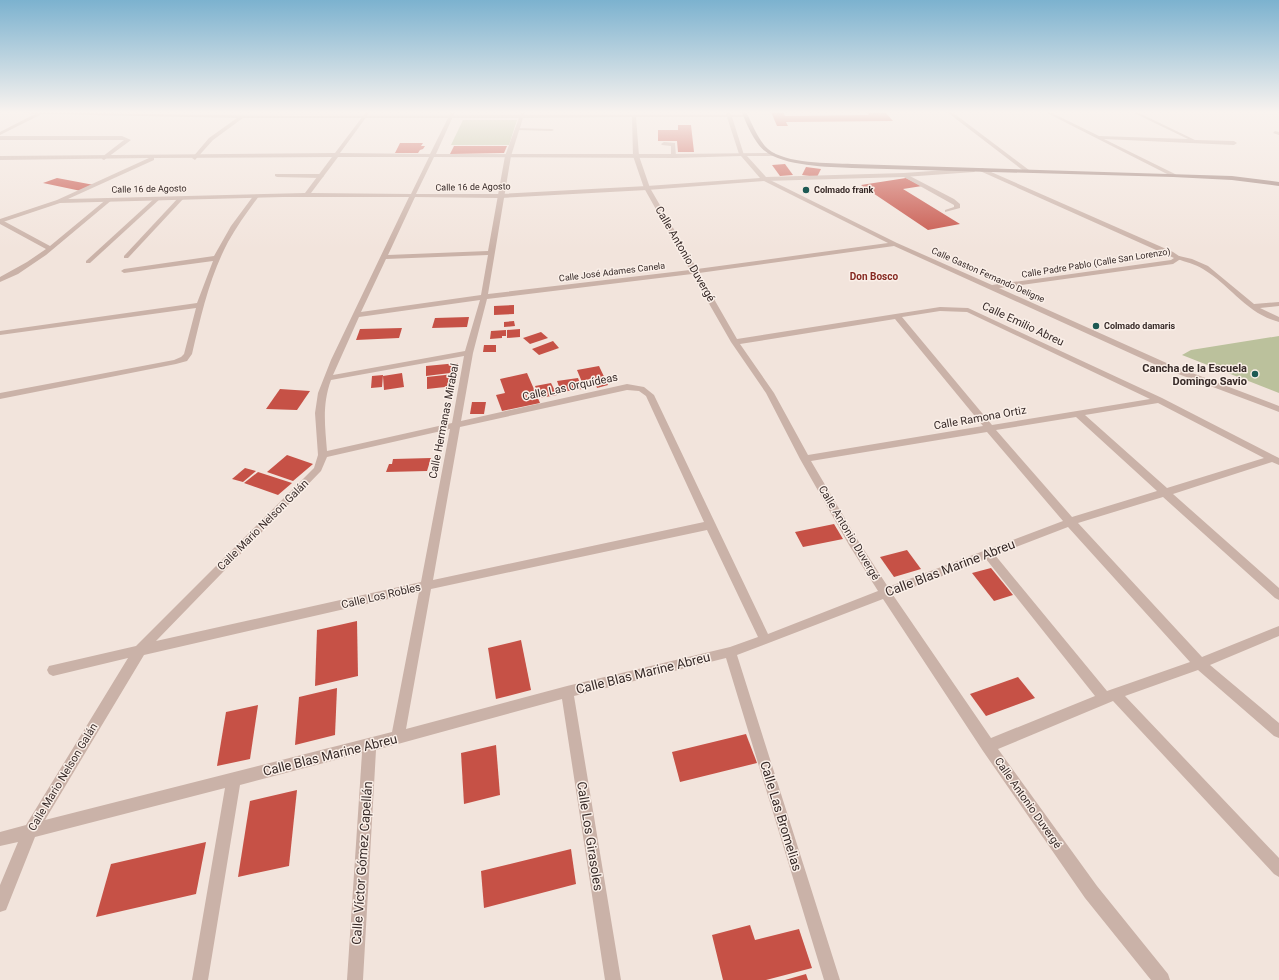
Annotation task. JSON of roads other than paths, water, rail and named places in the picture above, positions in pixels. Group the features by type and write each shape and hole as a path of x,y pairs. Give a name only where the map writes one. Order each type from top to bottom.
{"main road":[{"path":"784,158 791,160 838,165 1027,172 1173,175 1232,178 1279,184"}],"street":[{"path":"0,158 208,158"},
{"path":"0,221 59,201 155,158"},
{"path":"307,196 335,158"},
{"name":"Calle Mario Nelson Galán","path":"0,904 30,832 140,650 318,469 323,455 319,413 322,393 335,360 431,158"},
{"name":"Calle Hermanas Mirabal","path":"398,738 468,353 484,297 508,158"},
{"name":"Calle Antonio Duvergé","path":"637,158 647,188 694,271 735,342 770,393 805,459 886,593 988,746 1091,892 1162,980"},
{"name":"Calle Gaston Fernando Deligne","path":"745,158 764,178 895,244 1168,368 1279,409"},
{"path":"1008,158 1027,172"},
{"path":"1138,158 1173,175"},
{"path":"982,170 1171,253 1179,258 1195,261 1211,270 1240,297 1264,314 1279,320"},
{"name":"Calle 16 de Agosto","path":"59,201 256,196 501,196 647,188 764,178 904,175 982,170"},
{"path":"277,175 321,176"},
{"path":"904,175 957,204 957,208 947,211"},
{"path":"0,396 176,362 184,359 188,354 201,305 216,258 237,220 256,196"},
{"path":"88,262 158,198"},
{"path":"126,257 181,198"},
{"path":"0,280 25,266 50,248 110,199"},
{"path":"0,221 50,248"},
{"name":"Calle José Adames Canela","path":"356,315 895,244"},
{"path":"384,257 492,253"},
{"path":"124,271 216,258"},
{"name":"Calle Padre Pablo (Calle San Lorenzo)","path":"992,287 1173,262 1179,258"},
{"path":"1253,306 1279,304"},
{"path":"0,334 201,305"},
{"name":"Calle Emilio Abreu","path":"735,342 940,309 968,310 1159,400 1275,460"},
{"path":"897,316 990,429 1070,522 1200,664 1279,732"},
{"path":"329,378 468,353"},
{"name":"Calle Las Orquídeas","path":"323,455 455,424 627,387 641,389 650,395 765,640"},
{"name":"Calle Ramona Ortiz","path":"805,459 1159,400"},
{"path":"1078,414 1279,595"},
{"name":"Calle Blas Marine Abreu","path":"0,839 398,738 568,692 730,652 765,640 1070,522 1164,492 1275,460"},
{"name":"Calle Los Robles","path":"53,670 425,586 710,525"},
{"path":"987,554 1110,696 1279,869"},
{"path":"988,746 1110,696 1200,664 1279,631"},
{"name":"Calle Las Bromelias","path":"730,652 832,980"},
{"name":"Calle Los Girasoles","path":"568,692 613,980"},
{"name":"Calle Víctor Gómez Capellán","path":"355,980 369,745"},
{"path":"200,980 234,779"}],"place":[{"name":"Colmado frank","path":"806,190"},
{"name":"Colmado damaris","path":"1096,326"},
{"name":"Cancha de la Escuela Domingo Savio","path":"1255,374"}],"district":[{"name":"Don Bosco","path":"874,276"}]}
